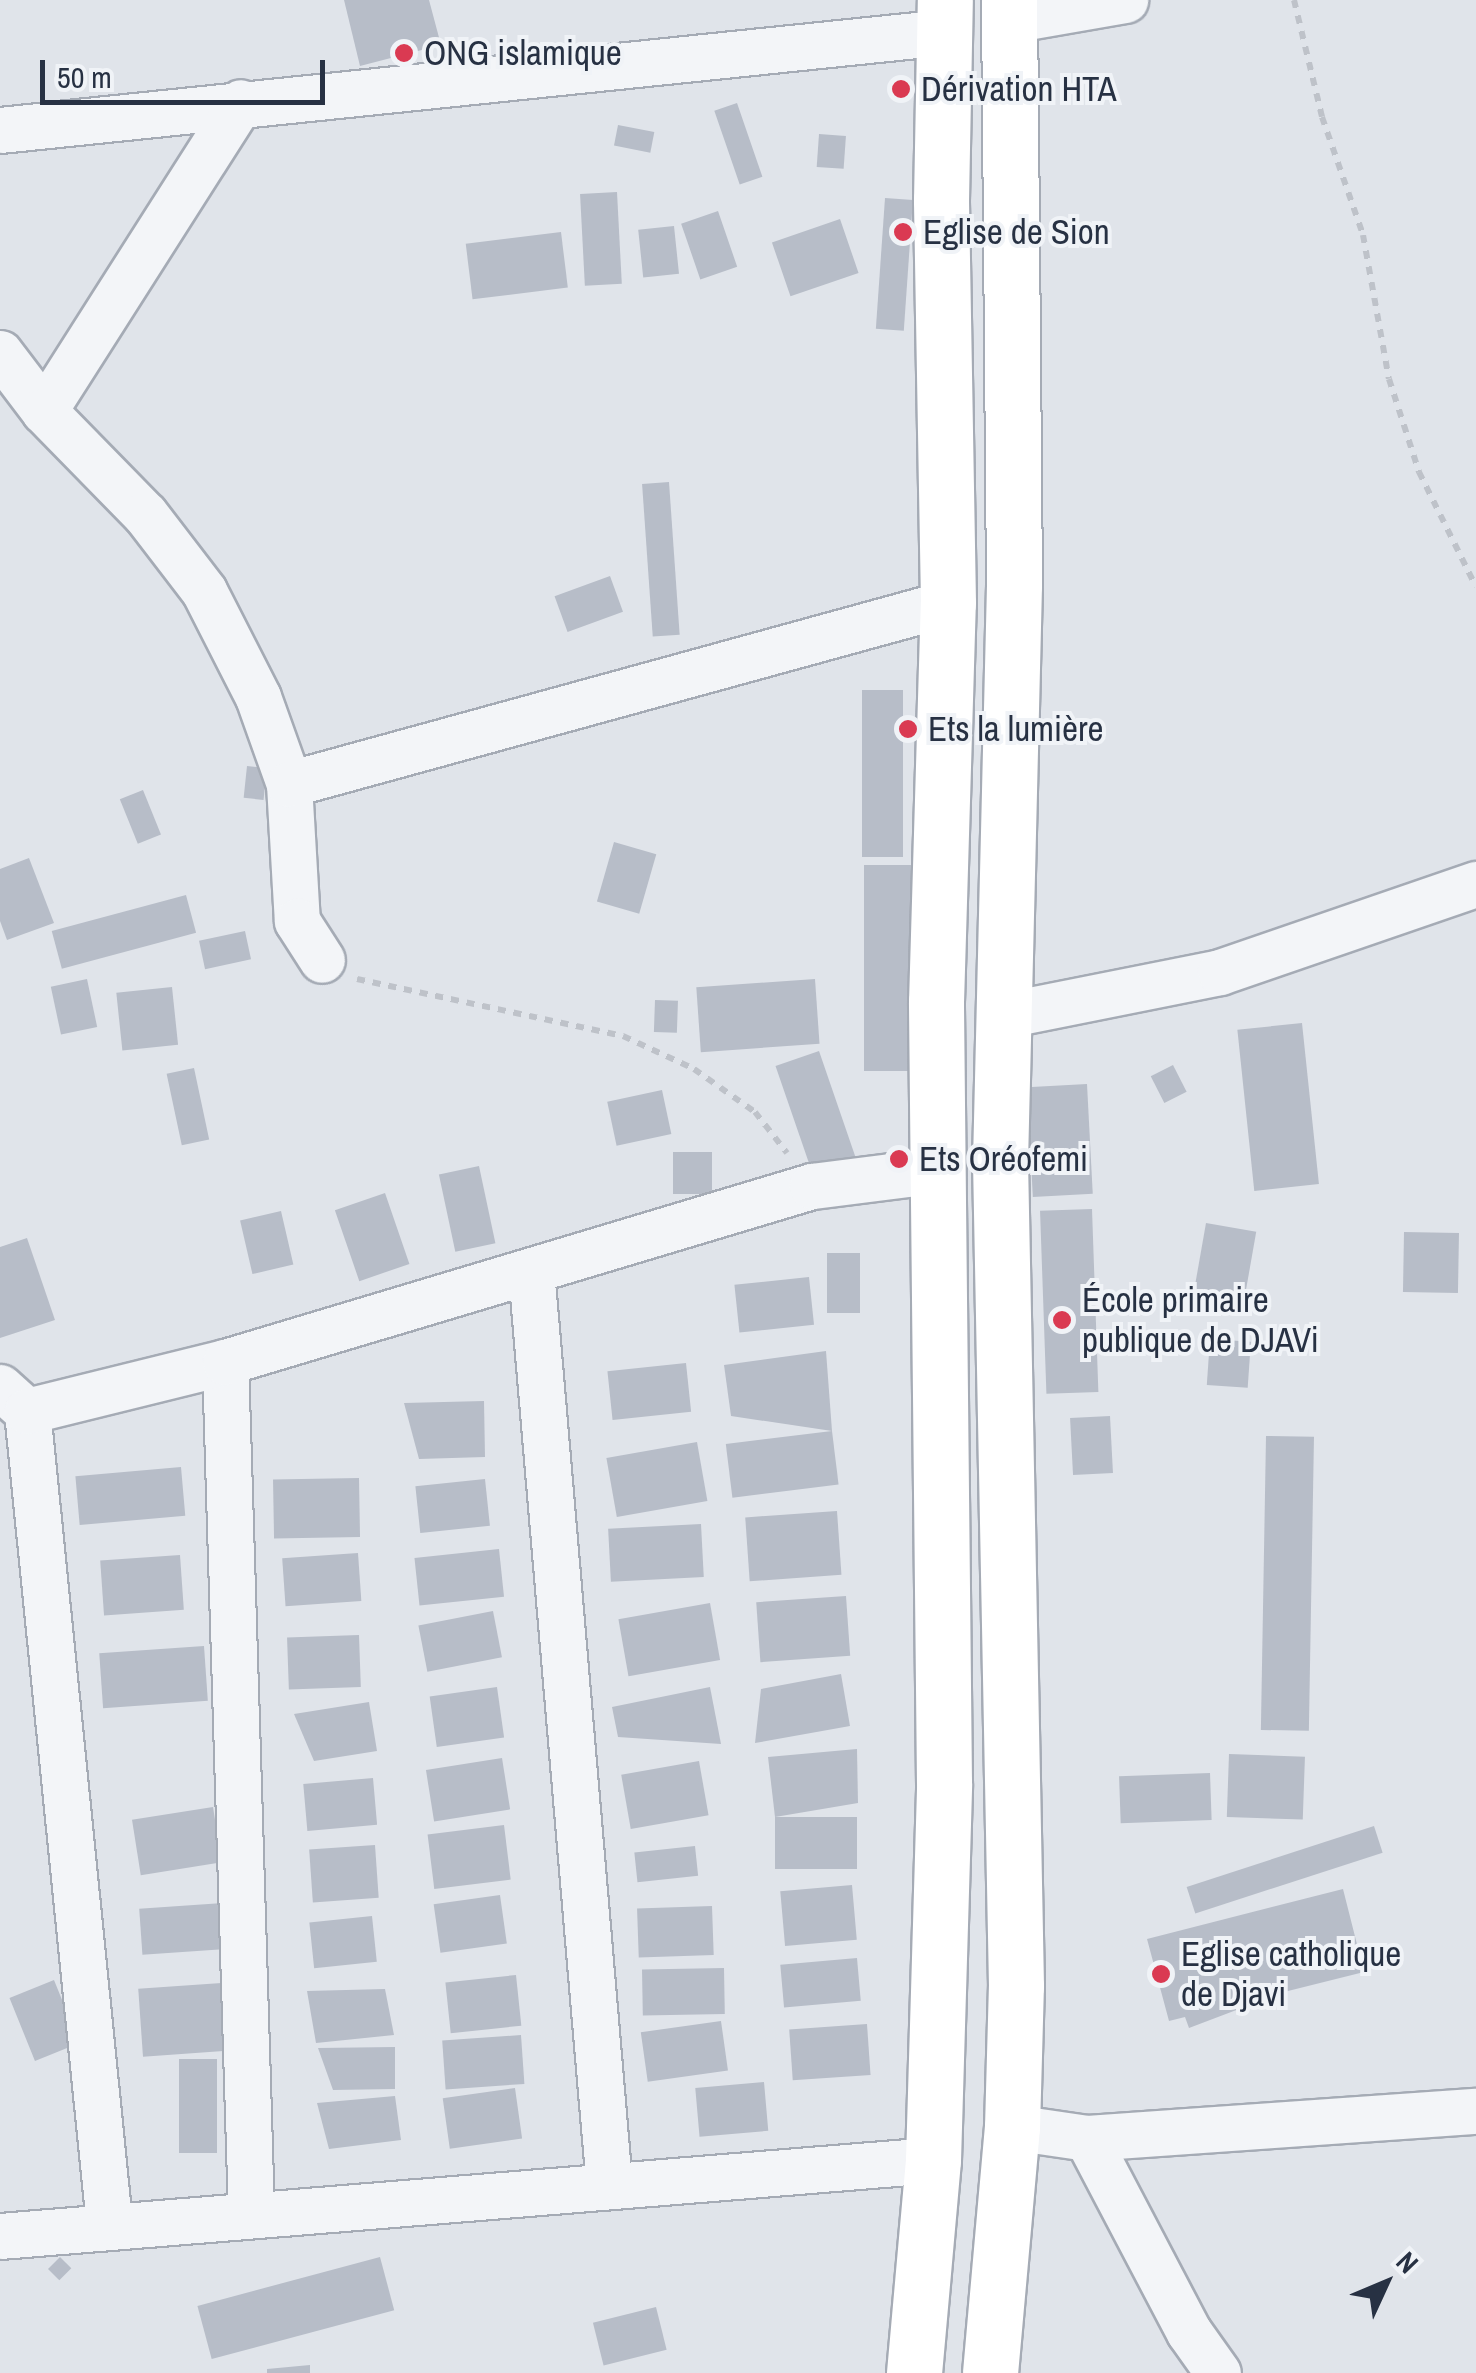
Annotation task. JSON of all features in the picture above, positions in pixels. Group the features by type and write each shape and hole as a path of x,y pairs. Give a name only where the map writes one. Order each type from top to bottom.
{"main road":[{"path":"990,2373 1012,2126 1000,1016 1014,585 1009,10"},
{"path":"914,2373 932,2160 944,1783 936,1002 948,603 941,200 945,16"}],"street":[{"path":"1009,10 1125,0"},
{"path":"0,130 945,16"},
{"path":"44,411 241,102"},
{"path":"0,353 44,411 145,514 204,591 258,698 289,784 296,921 322,960"},
{"path":"289,784 948,603"},
{"path":"1000,1016 1220,972 1476,884"},
{"path":"109,2223 14,1399 226,1362 812,1186 939,1170"},
{"path":"531,1272 609,2184"},
{"path":"226,1362 251,2215"},
{"path":"1012,2126 1087,2138 1476,2111"},
{"path":"1087,2138 1189,2332 1218,2373"},
{"path":"0,2236 109,2223 932,2160"}],"path":[{"path":"1294,0 1322,118 1364,236 1389,379 1419,472 1476,587"},
{"path":"322,960 363,982 623,1036 694,1070 755,1112 812,1186"}],"building":[{"path":"344,0 429,0 441,45 360,66"},
{"path":"737,103 762,177 740,185 714,111"},
{"path":"618,125 654,132 650,153 614,146"},
{"path":"819,134 846,136 844,169 817,167"},
{"path":"617,192 622,284 585,286 580,194"},
{"path":"885,198 913,200 904,331 876,329"},
{"path":"718,211 737,267 700,279 681,224"},
{"path":"840,219 859,273 790,296 772,242"},
{"path":"674,226 679,274 643,278 638,230"},
{"path":"561,232 568,288 473,299 466,244"},
{"path":"669,482 680,635 653,637 642,484"},
{"path":"610,576 623,612 568,632 555,596"},
{"path":"862,690 903,690 903,857 862,857"},
{"path":"247,766 267,768 264,800 244,798"},
{"path":"143,790 161,835 138,844 120,799"},
{"path":"614,842 656,854 639,914 597,902"},
{"path":"29,858 54,923 7,940 0,921 0,869"},
{"path":"864,865 911,865 911,1071 864,1071"},
{"path":"186,895 196,933 62,969 52,931"},
{"path":"245,931 251,959 205,969 199,941"},
{"path":"87,979 97,1027 61,1035 51,987"},
{"path":"815,979 820,1044 701,1052 696,987"},
{"path":"172,987 178,1045 122,1051 116,993"},
{"path":"655,1000 678,1001 677,1033 654,1032"},
{"path":"1302,1023 1319,1184 1254,1191 1237,1030"},
{"path":"819,1051 857,1162 814,1177 776,1066"},
{"path":"1173,1065 1187,1092 1164,1103 1151,1076"},
{"path":"194,1068 209,1139 182,1145 167,1074"},
{"path":"1087,1084 1093,1194 1033,1197 1027,1087"},
{"path":"662,1090 671,1134 617,1146 607,1102"},
{"path":"673,1152 712,1152 712,1194 673,1194"},
{"path":"479,1166 495,1243 455,1252 439,1175"},
{"path":"385,1193 409,1264 359,1281 335,1210"},
{"path":"1092,1209 1098,1392 1046,1394 1040,1211"},
{"path":"281,1211 293,1265 252,1274 240,1220"},
{"path":"1206,1223 1256,1232 1244,1300 1194,1291"},
{"path":"1404,1232 1459,1233 1458,1293 1403,1292"},
{"path":"27,1238 55,1320 0,1338 0,1247"},
{"path":"827,1253 860,1253 860,1313 827,1313"},
{"path":"809,1277 814,1325 739,1333 734,1285"},
{"path":"1210,1339 1251,1342 1248,1388 1207,1385"},
{"path":"826,1351 832,1431 731,1416 724,1365"},
{"path":"686,1363 691,1412 613,1420 607,1371"},
{"path":"484,1401 485,1457 419,1459 404,1403"},
{"path":"1110,1416 1113,1473 1073,1475 1070,1418"},
{"path":"832,1431 839,1485 732,1498 726,1444"},
{"path":"1266,1436 1314,1437 1309,1731 1261,1730"},
{"path":"697,1442 707,1501 617,1517 606,1458"},
{"path":"181,1467 185,1516 80,1525 75,1476"},
{"path":"359,1478 360,1537 274,1538 273,1480"},
{"path":"485,1479 490,1526 420,1533 415,1486"},
{"path":"837,1511 841,1575 750,1581 745,1517"},
{"path":"701,1524 704,1577 611,1582 608,1529"},
{"path":"499,1549 504,1597 419,1606 414,1558"},
{"path":"358,1553 361,1601 286,1606 282,1558"},
{"path":"180,1555 184,1610 104,1615 100,1561"},
{"path":"846,1596 850,1656 760,1662 756,1602"},
{"path":"710,1603 720,1660 628,1676 618,1619"},
{"path":"493,1611 502,1657 427,1672 418,1626"},
{"path":"359,1635 361,1687 289,1689 287,1638"},
{"path":"204,1646 208,1701 103,1708 99,1653"},
{"path":"841,1674 850,1726 755,1743 761,1689"},
{"path":"497,1687 504,1738 437,1747 430,1696"},
{"path":"710,1687 721,1744 618,1737 612,1707"},
{"path":"369,1702 377,1751 314,1761 294,1714"},
{"path":"857,1749 858,1803 775,1817 768,1757"},
{"path":"1229,1754 1305,1757 1303,1820 1227,1817"},
{"path":"502,1758 510,1809 434,1821 426,1770"},
{"path":"699,1761 709,1815 631,1829 621,1775"},
{"path":"1210,1773 1212,1820 1121,1823 1119,1776"},
{"path":"373,1778 377,1825 307,1831 303,1784"},
{"path":"213,1807 222,1862 141,1875 132,1820"},
{"path":"775,1817 857,1817 857,1869 775,1869"},
{"path":"504,1825 511,1880 434,1889 428,1834"},
{"path":"1374,1826 1383,1853 1195,1914 1187,1887"},
{"path":"375,1845 379,1898 313,1902 309,1850"},
{"path":"695,1846 698,1876 637,1882 634,1852"},
{"path":"852,1885 857,1940 785,1946 780,1891"},
{"path":"1343,1889 1364,1972 1284,1992 1189,2028 1185,2017 1169,2021 1147,1939"},
{"path":"500,1895 507,1944 440,1953 434,1904"},
{"path":"223,1903 226,1949 142,1955 139,1909"},
{"path":"712,1906 714,1955 639,1958 637,1909"},
{"path":"372,1916 377,1962 314,1968 309,1923"},
{"path":"857,1958 861,2001 784,2008 780,1965"},
{"path":"724,1968 725,2014 643,2015 642,1969"},
{"path":"516,1975 521,2026 451,2033 445,1982"},
{"path":"54,1980 79,2043 35,2061 9,1998"},
{"path":"236,1982 241,2050 143,2057 138,1989"},
{"path":"385,1989 394,2035 316,2043 307,1991"},
{"path":"721,2021 728,2071 648,2082 641,2032"},
{"path":"867,2024 871,2075 793,2080 789,2029"},
{"path":"521,2035 524,2084 446,2089 442,2041"},
{"path":"395,2047 395,2089 333,2090 318,2048"},
{"path":"179,2059 217,2059 217,2153 179,2153"},
{"path":"764,2082 768,2131 700,2137 695,2088"},
{"path":"515,2088 522,2139 450,2149 443,2098"},
{"path":"395,2096 401,2140 329,2149 317,2103"},
{"path":"60,2257 71,2268 59,2280 48,2269"},
{"path":"380,2257 394,2310 212,2359 197,2306"},
{"path":"656,2307 667,2350 604,2365 593,2323"},
{"path":"310,2365 310,2373 267,2373 267,2369"}],"place":[{"name":"ONG islamique","path":"404,53"},
{"name":"Dérivation HTA","path":"901,89"},
{"name":"Eglise de Sion","path":"903,232"},
{"name":"Ets la lumière","path":"908,729"},
{"name":"Ets Oréofemi","path":"899,1159"},
{"name":"École primaire publique de DJAVi","path":"1062,1320"},
{"name":"Eglise catholique de Djavi","path":"1161,1974"}]}
